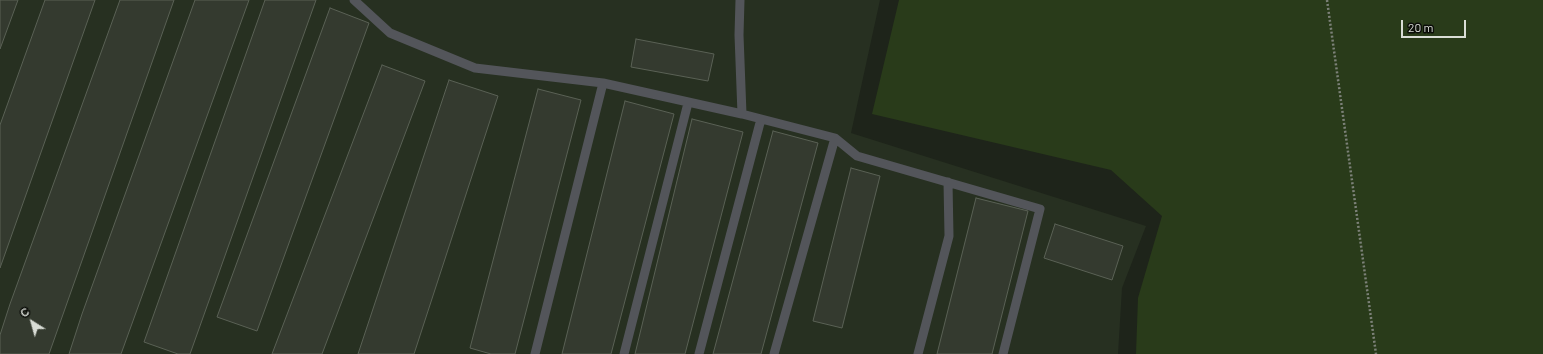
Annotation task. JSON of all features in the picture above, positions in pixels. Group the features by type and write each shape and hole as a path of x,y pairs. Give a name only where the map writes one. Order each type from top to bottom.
{"lane":[{"path":"354,0 390,33 475,68 603,83 742,114 835,138 857,156 1040,209 1003,354"},
{"path":"740,0 739,34 742,114"},
{"path":"535,354 603,83"},
{"path":"624,354 688,103"},
{"path":"699,354 761,119"},
{"path":"774,354 835,138"},
{"path":"918,354 949,236 948,182"}],"path":[{"path":"1327,0 1376,354"}],"shaded area":[{"path":"0,0 880,0 851,133 1146,226 1122,288 1118,354 0,354"}],"green space":[{"path":"899,0 1543,0 1543,354 1136,354 1138,298 1162,216 1111,170 872,114"}],"building":[{"path":"0,0 18,0 0,49"},
{"path":"45,0 95,0 0,268 0,125"},
{"path":"120,0 174,0 49,354 0,354 0,335 10,304"},
{"path":"195,0 249,0 121,354 69,354 82,314"},
{"path":"265,0 316,0 190,354 178,354 144,342"},
{"path":"330,8 369,23 257,331 217,317"},
{"path":"636,39 714,54 708,81 631,67"},
{"path":"382,65 425,81 322,354 272,354"},
{"path":"449,80 498,96 414,354 358,354"},
{"path":"538,89 581,100 515,354 491,354 470,348"},
{"path":"625,101 674,114 611,354 562,354"},
{"path":"692,119 743,132 685,354 635,354"},
{"path":"773,131 818,143 761,354 713,354"},
{"path":"851,168 880,176 842,328 813,321"},
{"path":"976,198 1028,211 992,354 937,354"},
{"path":"1055,224 1123,246 1112,280 1044,258"}]}
